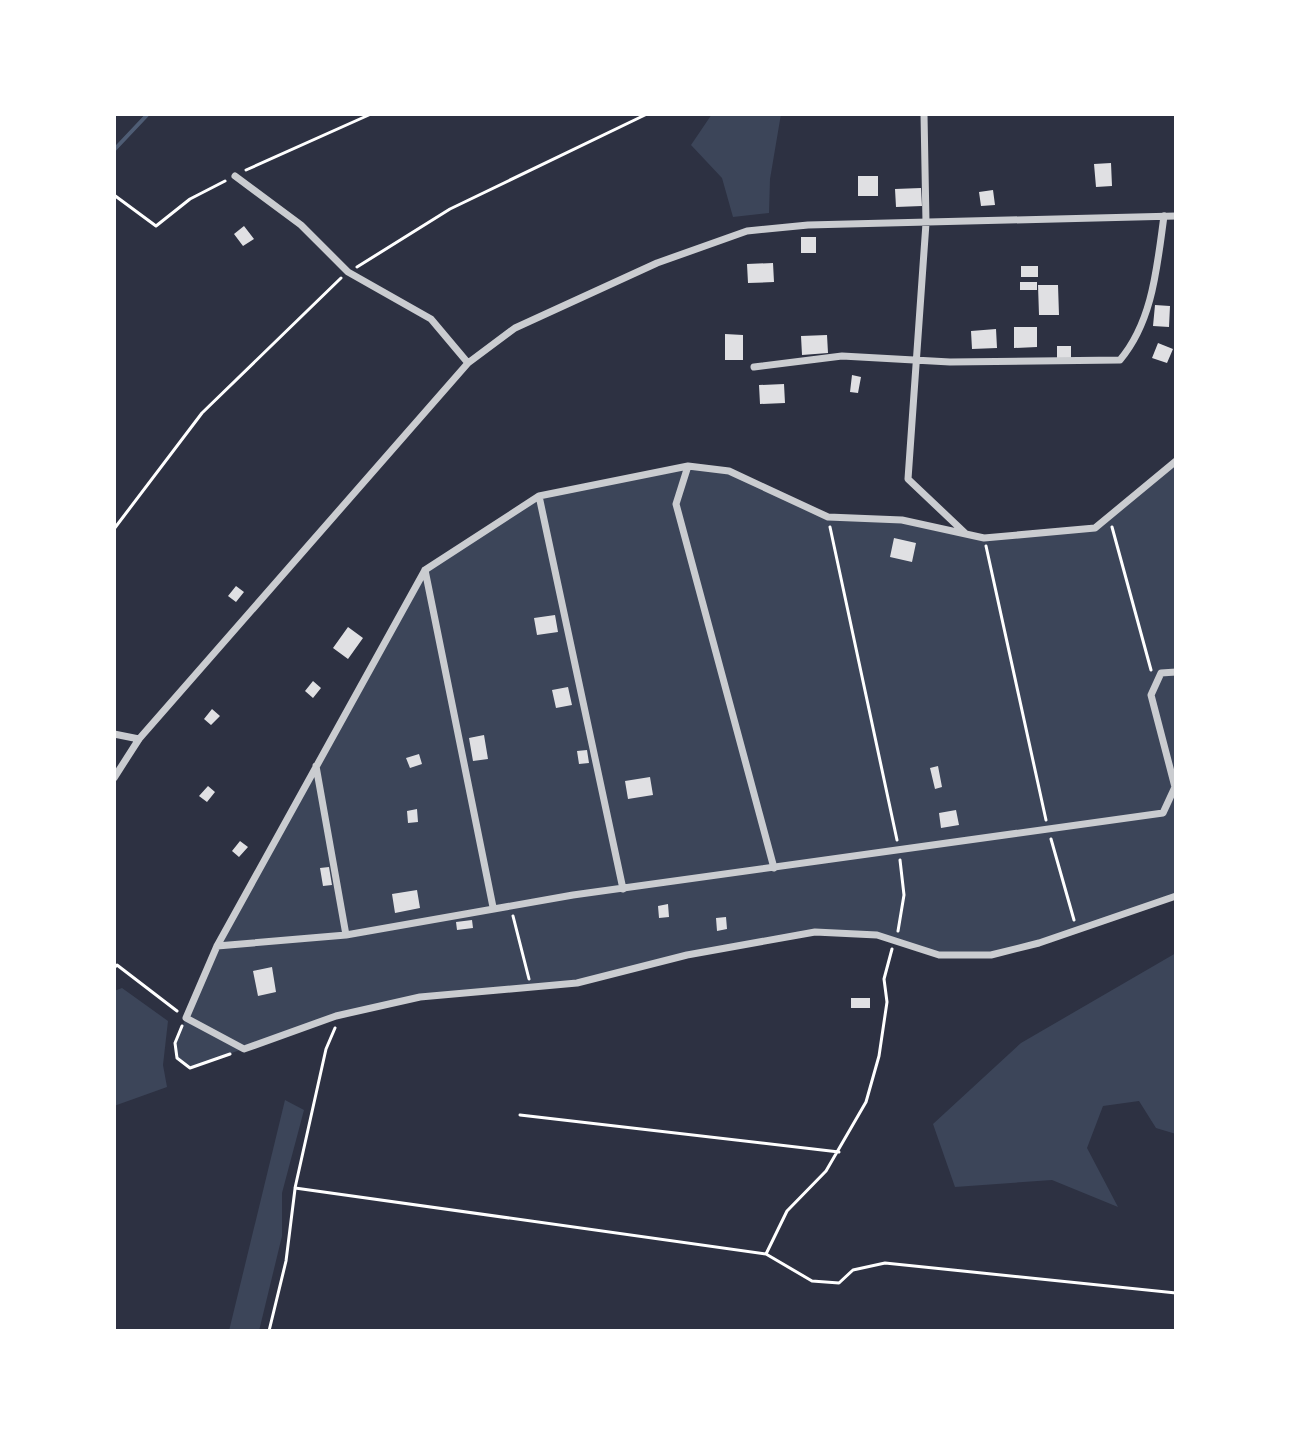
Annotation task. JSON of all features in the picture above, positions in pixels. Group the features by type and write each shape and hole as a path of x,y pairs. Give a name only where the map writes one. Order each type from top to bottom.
{"street":[{"path":"924,114 926,223 908,479 967,535"},
{"path":"235,176 301,225 348,272 431,319 468,363"},
{"path":"754,367 842,356 917,360 1120,360 1137,339 1156,276 1164,216"},
{"path":"114,778 139,739 468,363 515,328 657,263 747,231 808,225 1176,216"},
{"path":"1176,461 1095,528 984,538 902,520 828,517 729,471 688,466 539,496 425,570 217,946 186,1018 244,1049 336,1016 420,997 577,983 687,955 815,932 877,935 939,955 991,955 1039,943 1176,896"},
{"path":"688,466 676,504 774,868"},
{"path":"539,496 623,889"},
{"path":"425,570 493,907"},
{"path":"217,946 346,935 493,907 1163,813 1175,787 1151,695 1161,673 1176,672"},
{"path":"114,734 139,739"},
{"path":"316,766 346,935"}],"path":[{"path":"114,195 156,226 190,199 371,114"},
{"path":"114,529 202,413 348,272 450,209 647,114"},
{"path":"766,1254 787,1211 826,1171 866,1102 879,1056 887,1002 884,979 903,921 899,850 828,517"},
{"path":"1109,517 1156,685"},
{"path":"984,538 1047,827 1073,918"},
{"path":"510,905 531,986"},
{"path":"114,968 117,965 186,1018 175,1043 177,1058 190,1068 244,1049"},
{"path":"269,1331 286,1261 295,1188 336,1016"},
{"path":"520,1115 839,1152"},
{"path":"295,1188 766,1254 812,1281 839,1283 853,1270 885,1263 1176,1293"}],"shaded area":[{"path":"712,114 781,114 770,179 769,213 733,217 722,178 691,145"},
{"path":"1176,461 1176,896 991,955 939,955 877,935 815,932 687,955 577,983 420,997 293,1031 190,1068 177,1058 175,1043 217,946 425,570 539,496 688,466 729,471 828,517 902,520 984,538 1095,528"},
{"path":"1176,953 1176,1134 1156,1128 1139,1101 1103,1106 1087,1148 1118,1207 1052,1180 955,1187 933,1124 1021,1043"},
{"path":"122,988 168,1021 163,1065 167,1087 114,1106 114,991"},
{"path":"285,1100 304,1110 282,1193 282,1236 259,1331 229,1331"}],"building":[{"path":"1111,163 1112,186 1096,187 1094,164"},
{"path":"858,176 878,176 878,196 858,196"},
{"path":"921,188 922,206 896,207 895,189"},
{"path":"993,190 995,205 981,206 979,192"},
{"path":"244,226 254,239 243,246 234,234"},
{"path":"801,237 816,237 816,253 801,253"},
{"path":"773,263 774,282 748,283 747,264"},
{"path":"1021,266 1038,266 1038,277 1021,277"},
{"path":"1020,282 1037,282 1037,290 1020,290"},
{"path":"1038,285 1058,285 1059,315 1039,315"},
{"path":"1155,305 1170,306 1169,327 1153,326"},
{"path":"1014,327 1037,327 1037,347 1014,348"},
{"path":"996,329 997,348 972,349 971,331"},
{"path":"725,334 743,335 743,360 725,360"},
{"path":"827,335 828,353 802,355 801,336"},
{"path":"1158,343 1173,349 1167,363 1152,358"},
{"path":"1057,346 1071,346 1071,358 1057,358"},
{"path":"852,375 861,377 858,393 850,392"},
{"path":"784,384 785,403 760,404 759,385"},
{"path":"894,538 916,543 912,562 890,557"},
{"path":"236,586 244,592 236,602 228,596"},
{"path":"555,615 558,632 537,635 534,618"},
{"path":"348,627 363,638 348,659 333,648"},
{"path":"313,681 321,688 313,698 305,691"},
{"path":"568,687 572,705 556,708 552,690"},
{"path":"212,709 220,716 211,725 204,719"},
{"path":"484,735 488,759 473,761 469,738"},
{"path":"587,750 589,763 579,764 577,751"},
{"path":"419,754 422,764 410,768 406,758"},
{"path":"938,766 942,787 935,789 930,768"},
{"path":"650,777 653,795 628,799 625,781"},
{"path":"208,786 215,792 207,802 199,796"},
{"path":"417,809 418,822 408,823 407,811"},
{"path":"956,810 959,825 941,828 939,813"},
{"path":"240,841 248,847 239,857 232,851"},
{"path":"329,867 332,885 323,886 320,868"},
{"path":"417,890 420,908 395,913 392,894"},
{"path":"668,904 669,917 659,918 658,906"},
{"path":"726,917 727,929 717,931 716,918"},
{"path":"472,920 473,928 457,930 456,922"},
{"path":"272,967 276,992 258,996 253,971"},
{"path":"851,998 870,998 870,1008 851,1008"}],"waterway":[{"path":"114,150 148,114"}]}
